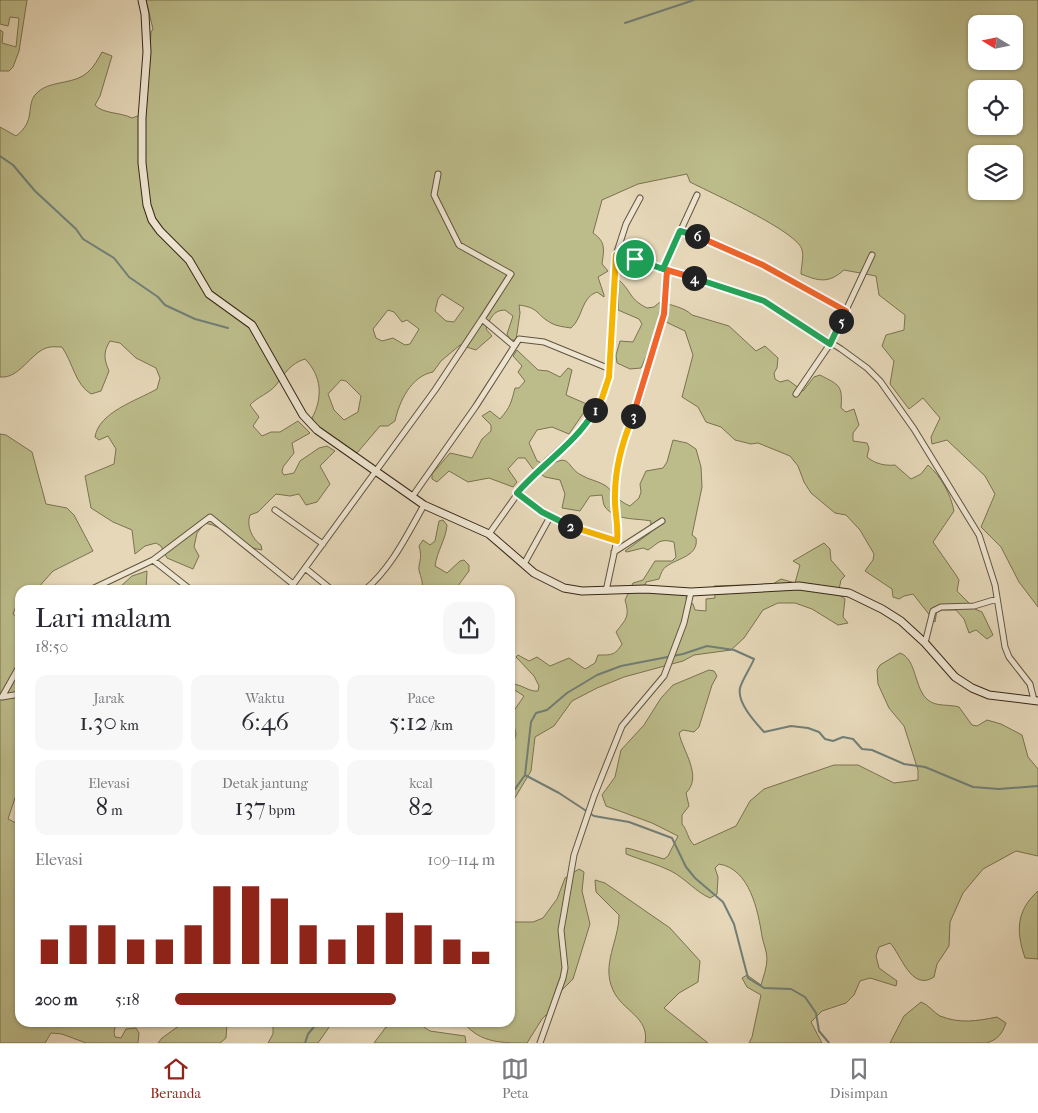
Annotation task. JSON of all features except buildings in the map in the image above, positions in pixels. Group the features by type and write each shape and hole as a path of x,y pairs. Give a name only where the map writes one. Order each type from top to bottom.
{"main road":[{"path":"142,0 145,14 147,52 142,118 142,163 145,196 152,220 160,231 189,260 209,294 252,325 303,415 311,424 424,505 489,534 534,572 564,588 582,591 645,589 691,592 799,586 850,593 882,609 925,643 955,677 972,688 989,695 1036,700"}],"street":[{"path":"98,585 153,560 210,517 293,584 435,390 511,274 459,245 434,195 438,174"},
{"path":"606,591 617,541 618,524 614,495 617,469 625,437 637,408 661,326 665,269 697,195"},
{"path":"489,534 517,493 548,460 583,428 602,398 610,369 616,255 626,224 640,198"},
{"path":"680,231 718,244 745,256 846,311"},
{"path":"616,255 631,257 764,301 874,375 914,429 979,535 1001,611 1001,626 1005,648 1009,658 1030,684 1036,700"},
{"path":"796,394 830,344 872,256"},
{"path":"482,319 514,346"},
{"path":"412,497 520,339 534,339 561,348 610,369"},
{"path":"517,493 550,517 617,541"},
{"path":"371,585 394,557 424,505"},
{"path":"276,510 323,544"},
{"path":"524,564 550,517"},
{"path":"614,552 662,521"},
{"path":"153,560 184,585"},
{"path":"305,568 326,585"},
{"path":"540,1043 565,968 562,930 574,855 594,796 622,726 664,676 684,623 691,592"},
{"path":"925,643 933,611 941,607 974,606 997,599"},
{"path":"15,674 2,697 15,695"}],"green space":[{"path":"0,0 27,0 19,51 13,67 9,71 0,71 0,30 3,32 2,43 16,47 19,18 10,17 8,26 0,24"},
{"path":"146,0 1038,0 1038,607 1019,582 1001,547 981,527 995,494 985,476 947,440 932,444 931,437 940,418 923,398 909,409 890,384 894,361 882,346 886,335 904,330 905,315 879,295 876,276 844,270 833,278 818,280 801,274 803,253 797,242 770,223 690,182 687,174 638,184 602,200 593,233 602,243 602,264 608,271 598,277 604,297 597,292 588,298 578,319 571,328 553,324 531,308 519,305 520,313 516,340 510,340 507,334 513,316 505,310 495,313 486,329 492,336 476,350 460,345 441,361 433,372 425,374 412,384 403,398 395,421 388,426 380,426 357,453 315,424 312,418 318,403 318,380 305,359 292,366 273,388 250,405 259,417 253,426 262,436 271,432 280,432 298,421 310,433 292,443 294,453 283,467 282,472 284,475 294,473 300,461 319,448 327,446 335,451 320,466 330,484 317,502 306,505 299,494 290,496 276,494 258,512 250,515 251,532 261,545 262,550 247,545 219,528 205,523 197,533 194,547 199,556 193,569 167,558 161,546 156,543 145,546 135,554 132,530 113,522 91,508 85,476 114,464 116,449 108,436 99,440 95,437 103,421 120,408 157,389 160,378 156,368 136,358 120,343 110,341 105,356 109,371 101,391 91,394 81,385 62,347 46,348 13,374 7,377 0,377 0,127 16,136 26,125 32,99 40,90 82,76 92,68 102,52 112,56 100,96 95,105 102,110 132,118 146,113 151,32 153,29","holes":["442,294 464,308 454,322 446,321 435,311 438,299","388,310 394,312 402,322 407,320 419,329 410,344 405,345 393,338 382,341 376,338 373,329","341,380 346,381 361,396 358,412 344,420 334,410 328,394"]},
{"path":"619,280 641,305 647,308 654,307 660,302 677,307 692,315 729,326 756,351 765,346 778,358 777,368 774,373 775,379 780,382 788,380 803,391 814,377 820,375 836,384 840,390 841,408 846,412 854,409 859,425 853,433 853,441 867,443 869,448 867,457 873,461 881,464 895,465 911,479 921,474 928,465 933,469 945,486 954,511 933,542 959,580 957,591 975,609 982,612 993,635 987,639 976,630 969,633 964,619 956,610 937,610 935,622 913,594 899,599 893,597 892,589 865,571 873,560 874,554 860,530 846,515 835,513 811,493 804,482 798,466 790,456 758,443 751,444 735,440 721,427 706,422 698,407 682,397 693,355 685,331 666,322 658,330 641,368 630,369 617,363 616,355 620,341 633,342 642,324 639,319 618,310"},
{"path":"517,350 538,370 548,371 560,377 568,368 572,370 566,395 589,405 569,434 552,427 537,430 529,443 537,461 549,466 561,460 568,462 576,472 606,486 625,504 630,506 639,498 641,492 640,484 646,471 663,468 667,462 673,440 687,443 696,449 701,467 702,487 692,535 696,538 696,544 691,553 665,567 659,579 646,582 645,586 688,589 686,599 693,604 695,610 706,611 706,599 715,598 714,586 773,584 781,579 795,583 800,565 793,561 824,543 830,549 831,560 845,576 841,580 838,594 845,599 843,617 848,623 838,625 812,609 795,603 778,603 763,610 744,638 731,650 694,655 683,661 624,677 572,701 554,726 535,737 531,771 515,798 515,709 524,696 515,690 515,685 535,691 538,691 539,686 534,676 516,657 518,655 529,661 537,657 550,666 569,658 585,669 595,663 598,655 614,653 622,644 616,632 626,618 625,600 633,583 643,580 655,561 672,561 676,557 674,542 669,541 660,542 648,550 643,548 625,551 650,533 651,521 615,515 605,507 602,495 590,496 580,511 562,508 565,494 560,480 545,477 533,469 525,458 518,458 508,469 517,482 513,487 489,478 468,482 449,471 437,482 432,479 432,474 450,453 472,458 482,439 491,431 491,425 482,416 490,411 500,419 506,411 515,388 519,388 525,381 518,372 522,366 513,356"},
{"path":"0,434 6,435 32,452 46,504 67,508 74,515 93,551 53,571 40,585 15,585 15,609 13,614 15,616 15,798 8,819 15,822 15,1027 115,1027 115,1037 121,1038 126,1029 136,1028 139,1033 138,1043 86,1043 62,1034 51,1033 45,1043 0,1043"},
{"path":"443,520 447,525 435,566 447,573 460,561 464,560 469,565 469,571 459,585 422,585 419,570 421,554 419,546 423,540 430,545 435,541 439,521"},
{"path":"147,571 146,585 122,585 132,576"},
{"path":"900,653 910,661 920,689 928,700 959,707 972,725 977,726 987,720 1001,724 1022,735 1028,757 1038,769 1038,856 1016,851 983,869 963,893 950,922 949,946 937,964 934,977 919,980 913,976 890,943 879,947 876,956 879,968 897,981 896,986 870,978 860,981 854,995 846,1003 822,1011 811,1022 822,1043 749,1043 761,995 747,987 742,978 747,975 761,985 767,959 751,892 738,874 730,868 719,864 715,868 718,877 717,894 710,898 671,871 626,854 626,848 664,859 668,856 678,836 652,823 606,806 602,795 615,777 621,750 644,725 661,698 673,685 709,670 714,671 717,676 712,685 699,727 694,732 683,730 679,733 693,779 686,793 689,806 682,815 682,824 694,845 736,826 750,801 764,789 834,765 858,765 894,783 918,780 918,770 904,726 889,708 878,684 877,670 880,665"},
{"path":"579,869 584,872 582,891 590,924 573,979 562,990 555,1006 542,1019 527,1043 500,1042 477,1035 467,1027 515,1027 515,922 533,922 543,918 557,899 565,878"},
{"path":"595,880 605,883 670,928 700,961 698,982 679,993 664,1008 708,1043 645,1043 645,1034 639,1020 622,1003 613,990 609,971 619,915 596,892"},
{"path":"1038,891 1038,959 1025,958 1020,939 1020,922 1025,906"},
{"path":"921,1002 947,1019 969,1021 997,1017 1006,1023 999,1036 987,1043 890,1043 904,1016"},
{"path":"177,1027 227,1027 226,1038 220,1043 158,1043"},
{"path":"273,1027 329,1027 318,1043 268,1043 273,1034"},
{"path":"386,1027 424,1027 430,1031 465,1036 466,1043 374,1043"}],"waterway":[{"path":"625,23 694,0"},
{"path":"0,156 13,165 35,191 76,229 83,239 114,258 129,277 158,297 165,305 195,319 228,328"},
{"path":"515,789 525,775 531,722 536,713 547,710 567,693 597,675 621,666 683,654 707,646 734,650 754,659 741,684 740,694 744,706 764,732 791,726 808,728 819,732 825,739 833,741 843,737 853,739 862,749 872,750 904,764 925,767 973,787 999,789 1038,786"},
{"path":"525,775 559,793 594,816 629,822 672,838 686,867 695,878 723,902 734,924 748,978 764,988 791,989 805,997 816,1013 819,1031 829,1043"},
{"path":"305,1043 308,1034 314,1027"}],"route":[{"path":"680,231 718,244 763,265 846,311 830,344 764,301 667,270 664,314 661,326 637,408 625,437 617,469 614,495 618,524 617,541 557,521 517,493 548,460 583,428 602,398 607,387 610,369 611,321 615,292 614,273 616,255 635,259 663,269 680,231"}]}
